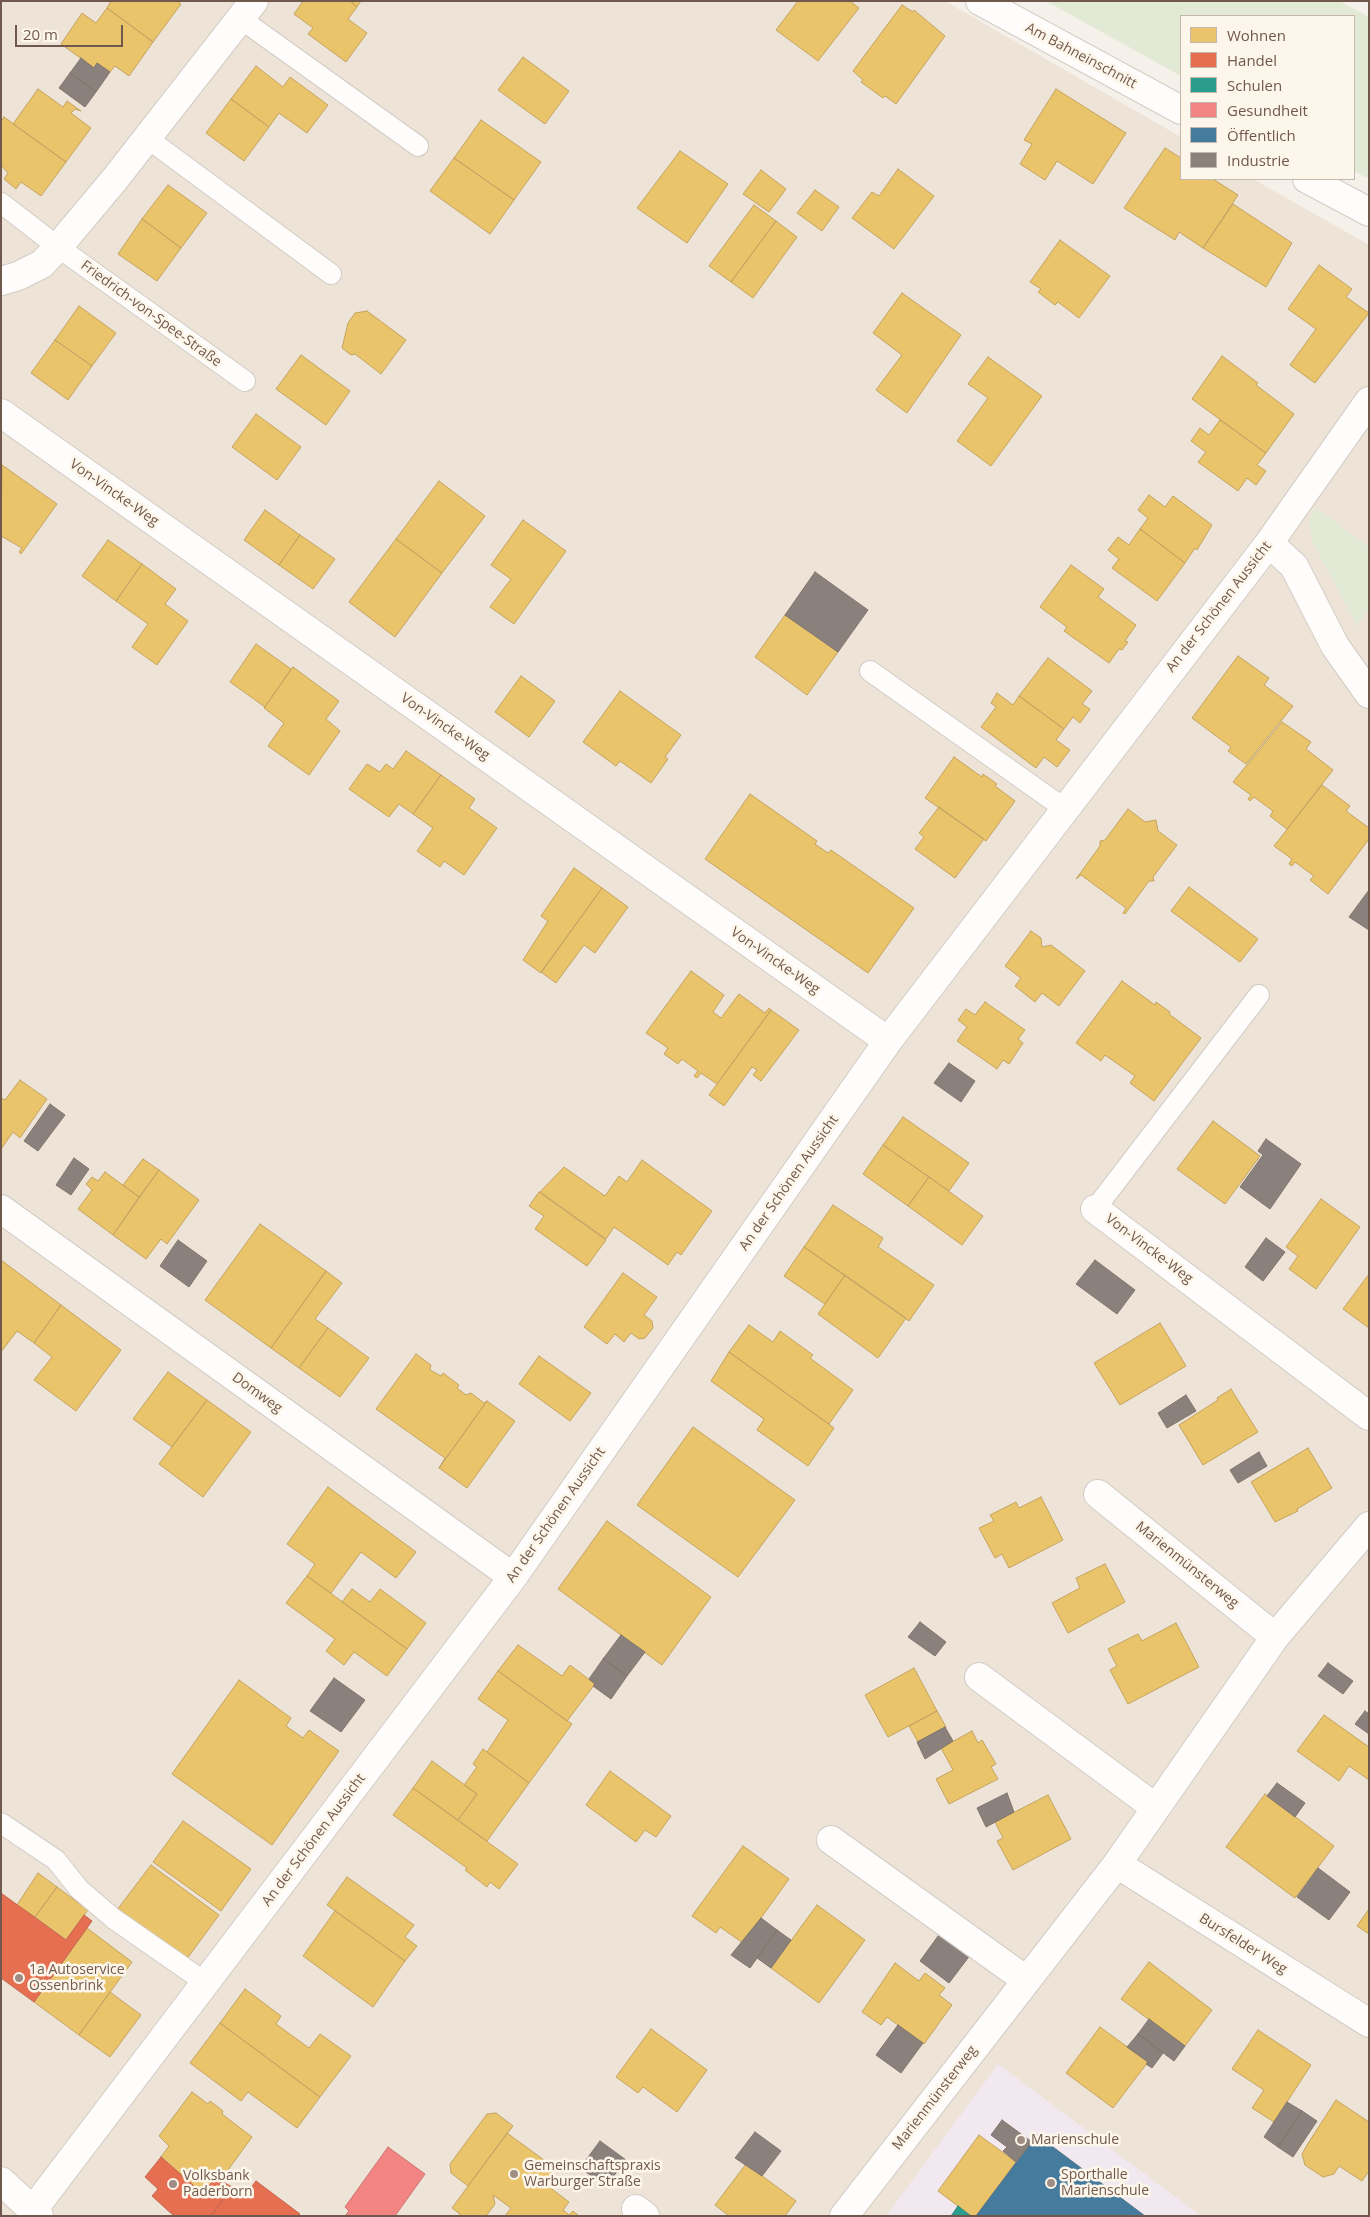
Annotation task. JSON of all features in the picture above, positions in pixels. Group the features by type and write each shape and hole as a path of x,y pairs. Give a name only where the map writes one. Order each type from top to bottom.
{"street":[{"name":"Am Bahneinschnitt","path":"980,1 1180,109"},
{"path":"1,281 18,276 42,264 58,247 147,138 247,10"},
{"path":"1310,180 1369,212"},
{"name":"An der Schönen Aussicht","path":"36,2213 206,1983 513,1577 888,1041 1269,543 1369,401"},
{"name":"Von-Vincke-Weg","path":"1,413 888,1041"},
{"path":"1269,543 1294,566 1335,646 1369,694"},
{"name":"Domweg","path":"1,1209 513,1577"},
{"name":"Von-Vincke-Weg","path":"1095,1209 1369,1416"},
{"name":"Marienmünsterweg","path":"1098,1494 1276,1637"},
{"name":"Marienmünsterweg","path":"844,2216 1117,1864 1276,1637 1369,1526"},
{"path":"980,1677 1156,1808"},
{"path":"831,1840 1026,1980"},
{"name":"Bursfelder Weg","path":"1117,1864 1369,2023"},
{"path":"1,2181 36,2213"}],"lane":[{"path":"247,10 418,146"},
{"path":"147,138 331,274"},
{"name":"Friedrich-von-Spee-Straße","path":"1,203 58,247 245,381"},
{"path":"870,671 1065,809"},
{"name":"Von-Vincke-Weg","path":"1095,1209 1258,995"},
{"path":"1,1823 56,1860 79,1888 114,1920 206,1983"}],"shaded area":[{"path":"1,1 945,1 1180,136 1180,180 1255,180 1369,245 1369,547 1315,508 1356,625 1369,609 1369,2216 1,2216"},
{"name":"Marienschule","path":"998,2064 1201,2216 886,2216"}],"green space":[{"path":"1046,1 1339,1 1369,17 1369,179 1355,172 1355,15 1180,15 1180,75"},
{"path":"1315,507 1369,547 1369,609 1357,626 1312,541 1309,519"}],"building: Wohnen":[{"path":"111,1 177,1 181,4 153,42 107,8"},
{"path":"303,1 350,1 357,7 348,19 367,33 346,62 308,34 313,28 294,14"},
{"path":"350,1 361,1 357,7"},
{"path":"798,1 850,1 859,8 818,61 776,30"},
{"path":"902,5 913,12 914,10 945,36 896,104 885,96 883,98 861,82 863,80 853,71"},
{"path":"107,8 153,42 129,76 115,66 110,72 97,63 94,68 61,44 82,13 96,23"},
{"path":"523,57 569,91 545,124 498,90"},
{"path":"256,66 283,87 290,77 328,105 307,133 279,113 269,127 231,99"},
{"path":"38,89 63,107 67,101 81,111 75,109 71,113 91,128 66,162 13,124"},
{"path":"1056,89 1126,133 1093,184 1057,161 1045,180 1020,164 1032,144 1024,140"},
{"path":"231,99 269,127 244,161 206,133"},
{"path":"4,117 66,162 41,196 21,182 16,189 4,179 8,173 1,165 1,122"},
{"path":"481,120 541,162 514,200 454,158"},
{"path":"1165,148 1180,157 1180,180 1215,180 1238,195 1203,248 1179,232 1175,240 1124,208"},
{"path":"680,151 728,184 687,243 637,208"},
{"path":"454,158 514,200 490,234 430,191"},
{"path":"898,169 934,196 894,249 852,218 872,192 879,196"},
{"path":"761,170 786,189 769,212 743,194"},
{"path":"168,185 207,213 181,248 142,219"},
{"path":"815,190 839,207 822,231 797,213"},
{"path":"1233,204 1292,243 1266,287 1203,248"},
{"path":"754,205 776,221 731,282 709,266"},
{"path":"142,219 181,248 157,281 118,254"},
{"path":"776,221 797,237 753,298 731,282"},
{"path":"1060,240 1110,276 1079,318 1058,302 1055,305 1038,292 1041,289 1030,282"},
{"path":"1319,265 1352,289 1346,297 1369,313 1315,383 1290,365 1316,329 1288,309"},
{"path":"902,293 961,335 907,413 876,390 902,355 873,333"},
{"path":"79,306 116,333 92,366 55,340"},
{"path":"367,311 406,340 381,374 355,354 351,355 342,348 348,323 355,313"},
{"path":"55,340 92,366 68,400 31,373"},
{"path":"301,355 350,391 326,425 276,389"},
{"path":"1222,356 1258,383 1256,385 1294,414 1266,453 1192,399"},
{"path":"988,357 1042,396 991,466 957,441 988,398 968,384"},
{"path":"256,414 301,447 277,480 232,447"},
{"path":"1220,420 1266,453 1257,465 1266,471 1256,485 1247,478 1238,491 1198,462 1206,452 1191,441 1200,428 1209,435"},
{"path":"2,465 57,504 21,554 19,552 22,548 1,536"},
{"path":"439,481 485,516 442,573 396,539"},
{"path":"1149,495 1165,507 1173,496 1212,525 1197,550 1195,548 1185,563 1140,529 1148,518 1138,510"},
{"path":"265,510 300,535 279,565 244,540"},
{"path":"523,520 566,551 514,624 490,607 511,579 491,565"},
{"path":"1140,529 1185,563 1157,601 1112,568 1119,559 1108,550 1118,537 1129,545"},
{"path":"300,535 335,559 313,589 279,565"},
{"path":"396,539 442,573 395,637 349,602"},
{"path":"108,540 142,564 116,601 82,576"},
{"path":"142,564 176,589 165,604 188,621 157,665 132,647 148,624 116,601"},
{"path":"1071,565 1104,589 1098,597 1136,625 1125,641 1128,642 1122,650 1119,649 1109,663 1064,631 1067,627 1040,607"},
{"path":"785,615 838,652 807,695 755,657"},
{"path":"256,644 291,669 265,707 230,682"},
{"path":"1238,656 1269,678 1264,685 1293,706 1246,764 1228,751 1231,747 1192,718"},
{"path":"1048,658 1092,691 1082,704 1090,709 1080,723 1073,717 1064,729 1019,696"},
{"path":"293,667 339,701 326,719 340,731 309,775 268,746 284,723 264,708"},
{"path":"521,676 555,701 529,737 495,712"},
{"path":"620,691 681,735 665,757 668,759 651,783 620,761 616,766 583,742"},
{"path":"997,693 1013,705 1019,696 1064,729 1056,740 1070,750 1057,767 1044,757 1036,768 981,727 996,707 991,703"},
{"path":"1282,722 1311,742 1306,749 1333,770 1287,829 1270,816 1273,811 1254,797 1250,801 1248,799 1251,795 1233,782"},
{"path":"406,751 441,775 413,814 399,804 389,817 349,789 367,764 380,772 386,764 393,769"},
{"path":"954,757 982,777 983,774 997,784 995,786 1015,801 986,841 925,798"},
{"path":"441,775 475,799 469,808 497,828 464,875 444,861 440,867 417,851 433,828 413,814"},
{"path":"1322,785 1350,806 1346,811 1369,828 1369,839 1328,894 1310,880 1314,876 1295,862 1292,866 1289,864 1292,859 1274,846"},
{"path":"750,794 817,841 815,844 828,853 831,850 914,908 868,973 705,859"},
{"path":"939,807 984,839 955,878 915,849 924,837 919,833"},
{"path":"1128,809 1145,822 1156,820 1158,831 1177,845 1153,877 1154,881 1149,881 1125,914 1123,913 1126,908 1081,875 1076,879 1100,846 1100,841 1105,840"},
{"path":"574,868 602,888 541,973 523,960 548,921 541,916"},
{"path":"1189,887 1258,939 1240,962 1171,911"},
{"path":"602,888 628,907 595,953 584,945 556,983 541,972"},
{"path":"1031,931 1041,938 1042,947 1051,945 1085,971 1059,1006 1042,993 1035,1002 1015,986 1021,978 1005,966"},
{"path":"691,971 724,995 713,1012 721,1018 739,994 765,1013 769,1008 771,1010 717,1084 701,1073 697,1078 694,1076 698,1071 682,1059 678,1064 664,1054 668,1048 646,1033"},
{"path":"1122,981 1155,1005 1156,1002 1170,1012 1169,1014 1201,1038 1154,1101 1130,1083 1135,1076 1105,1055 1101,1061 1076,1043"},
{"path":"985,1002 1025,1030 1018,1039 1023,1043 1009,1064 1003,1060 997,1069 957,1041 967,1027 958,1020 966,1009 975,1015"},
{"path":"771,1010 799,1030 761,1081 753,1075 757,1070 752,1067 724,1106 709,1095"},
{"path":"20,1080 47,1099 20,1138 13,1132 1,1149 1,1098 5,1100"},
{"path":"903,1117 969,1163 949,1191 883,1145"},
{"path":"1213,1121 1260,1156 1225,1204 1177,1169"},
{"path":"883,1145 929,1177 908,1206 863,1174"},
{"path":"143,1159 159,1170 139,1197 123,1185"},
{"path":"642,1160 712,1211 681,1255 677,1252 668,1265 614,1227 606,1239 540,1192 564,1167 605,1196 619,1176 627,1182"},
{"path":"159,1170 199,1200 167,1244 161,1239 146,1259 113,1235"},
{"path":"105,1172 139,1197 113,1235 78,1209 92,1190 86,1184 92,1177 98,1181"},
{"path":"929,1177 983,1216 962,1245 908,1206"},
{"path":"539,1192 606,1240 587,1266 535,1229 544,1216 529,1206"},
{"path":"1321,1199 1360,1227 1316,1289 1289,1269 1298,1256 1286,1247"},
{"path":"833,1205 883,1238 878,1247 934,1285 909,1321 804,1247"},
{"path":"260,1224 326,1271 271,1348 205,1300"},
{"path":"804,1247 845,1275 825,1304 784,1276"},
{"path":"1,1260 61,1305 34,1343 17,1331 1,1352"},
{"path":"326,1271 342,1283 315,1319 328,1328 299,1368 271,1348"},
{"path":"623,1273 657,1297 644,1315 652,1321 653,1328 645,1338 639,1339 631,1333 624,1342 615,1334 607,1344 584,1327"},
{"path":"1369,1274 1369,1328 1343,1309"},
{"path":"845,1275 906,1318 878,1358 818,1314"},
{"path":"61,1305 121,1350 76,1411 34,1380 52,1357 34,1343"},
{"path":"1160,1323 1186,1366 1120,1405 1094,1363"},
{"path":"749,1325 773,1342 780,1331 813,1355 810,1358 853,1390 829,1424 729,1352"},
{"path":"328,1328 369,1358 340,1397 299,1368"},
{"path":"729,1352 834,1428 808,1466 757,1430 764,1419 711,1381"},
{"path":"416,1354 431,1365 430,1370 441,1376 443,1373 459,1385 457,1388 466,1395 471,1393 484,1403 487,1401 439,1468 445,1458 376,1409"},
{"path":"539,1356 591,1393 570,1421 519,1384"},
{"path":"168,1372 207,1400 172,1447 133,1419"},
{"path":"1231,1389 1258,1432 1203,1465 1179,1425 1218,1400 1217,1398"},
{"path":"207,1400 251,1432 203,1497 159,1464"},
{"path":"487,1401 515,1421 467,1488 439,1468"},
{"path":"693,1427 795,1500 738,1577 637,1505"},
{"path":"1308,1448 1332,1488 1297,1509 1298,1511 1275,1522 1251,1482"},
{"path":"328,1487 416,1552 396,1578 361,1552 331,1593 307,1576 315,1564 287,1544"},
{"path":"1041,1497 1063,1540 1009,1568 1002,1554 995,1558 979,1528 994,1521 990,1515 1016,1502 1019,1508"},
{"path":"607,1521 711,1597 662,1665 558,1589"},
{"path":"1105,1564 1125,1602 1068,1633 1052,1603 1080,1588 1076,1578"},
{"path":"307,1576 407,1649 387,1676 354,1652 344,1665 326,1651 335,1639 286,1603"},
{"path":"352,1589 370,1602 380,1589 426,1623 407,1649 342,1602"},
{"path":"1176,1623 1199,1667 1128,1704 1110,1670 1117,1666 1108,1649 1138,1634 1142,1641"},
{"path":"518,1645 562,1676 570,1665 595,1684 567,1721 498,1671"},
{"path":"914,1668 937,1711 888,1737 865,1695"},
{"path":"498,1671 572,1724 529,1783 487,1752 508,1720 478,1699"},
{"path":"239,1680 291,1718 286,1726 303,1738 309,1730 339,1751 272,1845 172,1774"},
{"path":"937,1711 946,1727 918,1742 909,1726"},
{"path":"1324,1715 1369,1747 1369,1780 1349,1766 1339,1781 1297,1751"},
{"path":"972,1731 978,1743 982,1740 996,1764 991,1767 998,1779 949,1804 936,1779 953,1770 941,1748"},
{"path":"483,1749 529,1783 487,1841 458,1820 477,1794 464,1785 477,1767 473,1764"},
{"path":"432,1761 477,1794 458,1820 413,1788"},
{"path":"610,1771 671,1816 656,1837 645,1830 636,1842 586,1805"},
{"path":"413,1788 518,1864 499,1889 490,1882 487,1887 465,1870 467,1868 393,1815"},
{"path":"1265,1794 1334,1846 1295,1898 1226,1847"},
{"path":"1048,1795 1071,1839 1013,1870 997,1841 1003,1838 995,1822"},
{"path":"183,1821 251,1869 221,1911 153,1862"},
{"path":"743,1846 789,1879 743,1943 720,1927 716,1933 692,1916"},
{"path":"151,1865 219,1915 186,1960 117,1910"},
{"path":"38,1873 57,1887 35,1917 17,1905"},
{"path":"347,1877 414,1925 405,1937 417,1946 405,1961 327,1905"},
{"path":"57,1887 88,1910 66,1940 35,1917"},
{"path":"817,1905 865,1940 819,2003 771,1968"},
{"path":"1369,1909 1369,1934 1357,1926"},
{"path":"335,1911 405,1961 373,2007 303,1956"},
{"path":"87,1928 132,1962 79,2035 34,2002"},
{"path":"1149,1962 1212,2010 1185,2046 1121,1999"},
{"path":"895,1963 919,1981 925,1973 945,1988 939,1995 952,2005 924,2044 887,2017 881,2025 862,2012"},
{"path":"245,1989 281,2016 276,2024 309,2048 320,2034 351,2056 320,2097 220,2023"},
{"path":"110,1992 141,2015 110,2057 79,2035"},
{"path":"220,2023 320,2097 297,2128 248,2092 241,2101 190,2063"},
{"path":"1100,2027 1148,2062 1113,2108 1066,2073"},
{"path":"651,2029 707,2070 677,2112 643,2087 638,2093 616,2077"},
{"path":"1258,2030 1311,2065 1274,2122 1252,2108 1264,2090 1232,2069"},
{"path":"192,2092 208,2104 210,2101 223,2111 222,2114 252,2137 220,2181 216,2178 202,2193 161,2157 169,2146 159,2136"},
{"path":"1336,2100 1369,2122 1369,2171 1362,2181 1339,2166 1334,2174 1323,2177 1305,2165 1302,2154"},
{"path":"496,2113 513,2126 468,2186 451,2173 450,2164 487,2114"},
{"name":"Gemeinschaftspraxis Warburger Straße","path":"507,2133 555,2168 544,2183 569,2202 563,2210 569,2215 573,2211 579,2216 505,2216 511,2208 493,2195 495,2204 486,2216 459,2216 460,2214 452,2208"},
{"path":"979,2135 1016,2162 976,2216 971,2216 938,2191"},
{"path":"746,2164 796,2201 785,2216 729,2216 715,2205"}],"building: Handel":[{"path":"1,1893 66,1940 84,1915 92,1921 34,2002 1,1978"},
{"name":"Volksbank Paderborn","path":"161,2157 202,2193 216,2178 232,2187 211,2216 174,2216 152,2196 158,2189 145,2177"},
{"path":"256,2181 300,2214 298,2216 211,2216 230,2189 243,2198"}],"building: Schulen":[{"path":"958,2206 971,2216 951,2216"}],"building: Gesundheit":[{"path":"388,2147 425,2174 395,2216 345,2216 349,2211 345,2207"}],"building: Öffentlich":[{"name":"Sporthalle Marienschule","path":"1037,2135 1145,2216 976,2216"}],"building: Industrie":[{"path":"81,58 94,68 97,63 110,72 96,92 70,73"},
{"path":"70,73 96,92 85,107 59,88"},
{"path":"815,572 868,610 838,652 785,615"},
{"path":"1369,890 1369,930 1349,917"},
{"path":"949,1063 975,1081 961,1102 934,1083"},
{"path":"50,1104 65,1115 38,1151 24,1141"},
{"path":"1266,1139 1301,1164 1270,1209 1240,1187 1263,1155 1258,1151"},
{"path":"74,1158 89,1169 71,1195 56,1185"},
{"path":"1266,1238 1285,1252 1263,1281 1245,1267"},
{"path":"178,1240 207,1261 189,1287 160,1266"},
{"path":"1095,1260 1135,1290 1117,1314 1076,1284"},
{"path":"1186,1395 1196,1411 1167,1428 1158,1413"},
{"path":"1259,1452 1267,1466 1238,1483 1230,1470"},
{"path":"920,1622 946,1642 935,1656 908,1637"},
{"path":"621,1635 645,1652 627,1676 603,1659"},
{"path":"603,1659 627,1676 611,1699 593,1686 595,1684 589,1679"},
{"path":"1328,1663 1353,1681 1343,1694 1318,1676"},
{"path":"334,1678 365,1700 341,1732 310,1711"},
{"path":"1365,1711 1369,1714 1369,1734 1355,1724"},
{"path":"945,1727 953,1741 925,1759 917,1742"},
{"path":"1277,1783 1305,1803 1295,1817 1267,1796"},
{"path":"1007,1793 1014,1812 986,1827 977,1808"},
{"path":"1318,1868 1350,1892 1329,1920 1297,1897"},
{"path":"761,1918 777,1930 750,1968 731,1955"},
{"path":"777,1930 791,1940 771,1968 757,1958"},
{"path":"941,1932 971,1954 949,1983 920,1961"},
{"path":"1149,2019 1185,2046 1174,2061 1138,2034"},
{"path":"898,2025 923,2043 901,2073 876,2055"},
{"path":"1138,2034 1163,2053 1152,2068 1146,2064 1148,2062 1127,2047"},
{"path":"1287,2102 1302,2111 1278,2147 1264,2137"},
{"path":"1302,2111 1317,2121 1293,2157 1278,2147"},
{"path":"1002,2120 1032,2142 1016,2162 1003,2151 1007,2147 991,2135"},
{"path":"755,2132 781,2151 762,2176 735,2158"},
{"path":"600,2141 626,2160 606,2186 580,2168"}],"place":[{"name":"1a Autoservice Ossenbrink","path":"19,1978"},
{"name":"Marienschule","path":"1021,2140"},
{"name":"Gemeinschaftspraxis Warburger Straße","path":"514,2174"},
{"name":"Sporthalle Marienschule","path":"1051,2183"},
{"name":"Volksbank Paderborn","path":"173,2184"}]}
